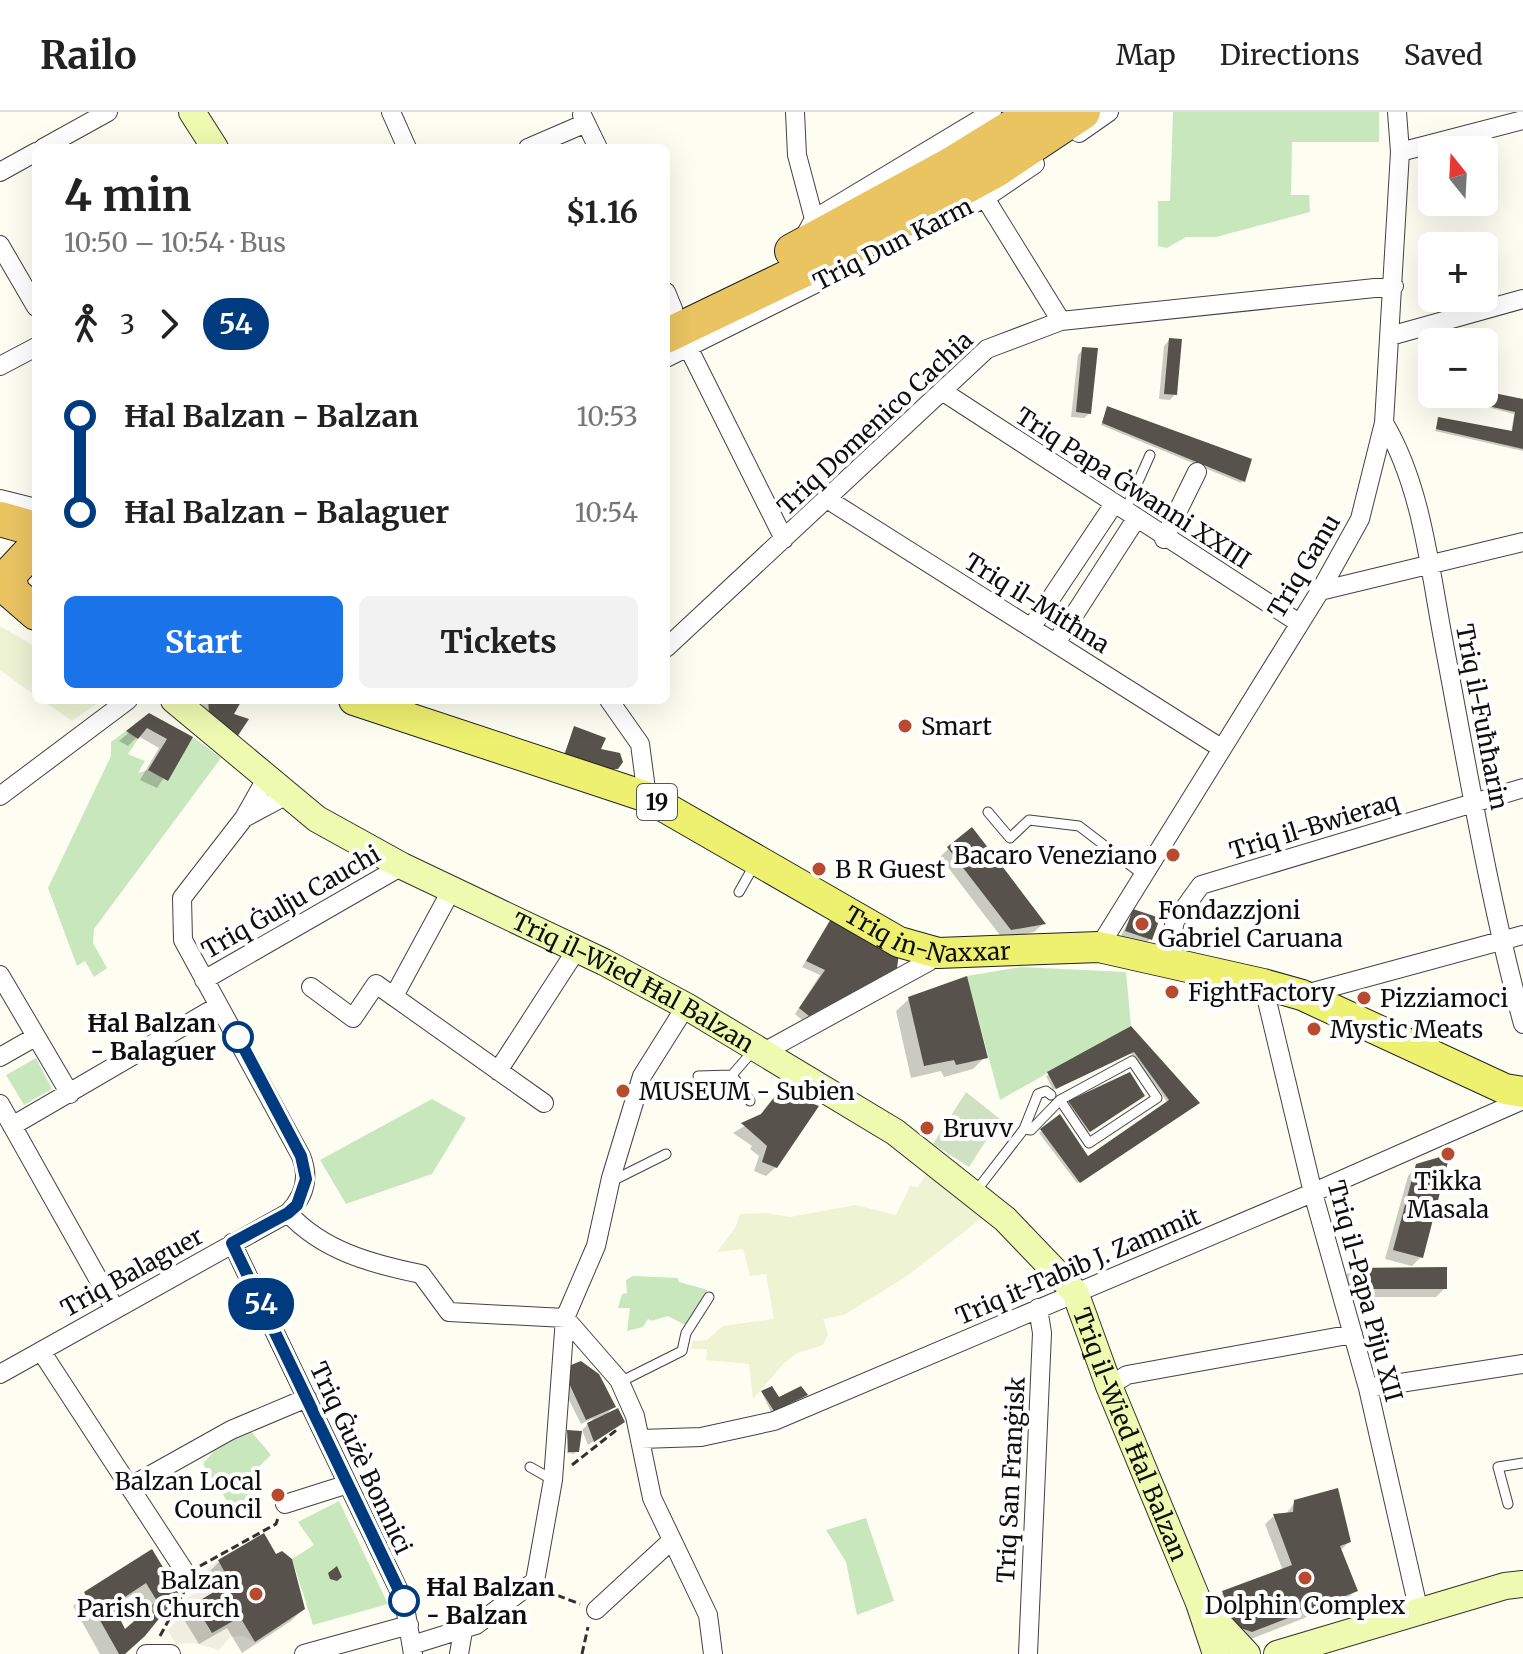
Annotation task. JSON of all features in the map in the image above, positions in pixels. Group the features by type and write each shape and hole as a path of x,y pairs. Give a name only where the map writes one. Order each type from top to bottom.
{"highway":[{"name":"Triq Dun Karm","path":"672,326 807,233 950,165 1036,112"},
{"name":"Triq Dun Karm","path":"672,326 882,232 996,170 1083,112"},
{"path":"0,509 32,517"},
{"path":"0,519 32,528"}],"main road":[{"path":"192,112 212,144"},
{"name":"Triq il-Wied Ħal Balzan","path":"185,704 317,819 402,866 577,949 686,1006 895,1132 1005,1219 1075,1292 1109,1386 1199,1603 1216,1654"},
{"name":"Triq in-Naxxar","path":"366,704 647,797 899,942 938,953 1099,947 1263,984 1302,995 1505,1089 1523,1092"},
{"path":"1277,1654 1505,1586 1523,1584"},
{"name":"Triq il-Wied Ħal Balzan","path":"1199,1603 1247,1654"}],"street":[{"path":"50,144 108,112"},
{"path":"391,112 405,144"},
{"path":"795,112 807,233"},
{"name":"Triq Dun Karm","path":"807,233 992,112"},
{"name":"Triq Dun Karm","path":"672,326 985,198 1109,112"},
{"name":"Triq Ganu","path":"1099,947 1320,591 1360,519 1384,423 1400,152 1397,112"},
{"path":"535,144 583,117 596,144"},
{"path":"1400,152 1523,120"},
{"path":"0,172 32,154"},
{"path":"985,198 1061,321"},
{"path":"0,245 32,300"},
{"name":"Triq Domenico Cachia","path":"670,644 987,349 1061,321 1394,286"},
{"path":"1390,336 1523,299"},
{"path":"672,326 784,539"},
{"path":"0,366 32,349"},
{"name":"Triq Papa Ġwanni XXIII","path":"942,391 1164,539 1299,623"},
{"name":"Triq il-Fuħħarin","path":"1384,423 1401,452 1429,566 1500,941 1523,1024"},
{"path":"1164,539 1197,472"},
{"path":"0,499 32,507"},
{"name":"Triq il-Mitħna","path":"827,499 1221,748"},
{"path":"1031,628 1125,512"},
{"path":"1056,643 1125,512"},
{"path":"1320,591 1523,542"},
{"path":"0,796 123,704"},
{"path":"612,704 640,744 647,797"},
{"path":"267,777 244,818 182,898 183,940 305,1167 303,1192 288,1213 305,1232 368,1263 421,1274 449,1312 565,1318 620,1382 635,1416 652,1498 708,1615 713,1654"},
{"name":"Triq il-Bwieraq","path":"1166,962 1175,921 1201,885 1523,788"},
{"path":"244,818 287,795"},
{"name":"Triq Ġulju Cauchi","path":"204,980 402,866"},
{"path":"394,996 452,889"},
{"path":"1302,995 1523,935"},
{"path":"498,1071 577,949"},
{"path":"759,1051 928,962 938,953"},
{"path":"0,975 70,1094"},
{"path":"311,987 353,1018 376,984 544,1103"},
{"name":"Triq il-Papa Piju XII","path":"1263,984 1313,1193 1368,1388 1419,1612"},
{"path":"12,1126 218,1006"},
{"path":"413,1649 463,1631 535,1581 553,1480 565,1318 596,1246 610,1181 642,1076 686,1006"},
{"path":"0,1057 35,1037"},
{"name":"Triq it-Tabib J. Zammit","path":"641,1439 701,1437 774,1421 1313,1193 1523,1100"},
{"path":"0,1104 115,1309"},
{"name":"Triq Balaguer","path":"0,1374 288,1213"},
{"name":"Triq Ġużè Bonnici","path":"232,1243 345,1485 404,1601 413,1649"},
{"name":"Triq San Franġisk","path":"1028,1654 1042,1333 1038,1308"},
{"path":"1109,1386 1127,1375 1353,1334"},
{"path":"41,1351 187,1575"},
{"path":"1368,1388 1523,1364"},
{"path":"129,1487 231,1430 307,1398"},
{"path":"285,1504 345,1485"},
{"path":"596,1610 672,1540"},
{"path":"304,1654 409,1625"},
{"path":"459,1654 463,1631"},
{"path":"148,1653 171,1654"}],"lane":[{"path":"1125,512 1150,455"},
{"path":"988,812 1010,838 1029,820 1079,826 1143,875"},
{"path":"739,892 757,859"},
{"path":"698,1076 732,1075 759,1051"},
{"path":"974,1194 1024,1129 1038,1094 1046,1091 1055,1098 1089,1143 1157,1098 1132,1061 1055,1098 1031,1130 1024,1129"},
{"path":"732,1075 750,1101"},
{"path":"610,1181 666,1154"},
{"path":"620,1382 682,1351 686,1333 709,1297"},
{"path":"1508,1504 1498,1467 1523,1463"},
{"path":"530,1467 553,1480"}],"path":[{"path":"553,1480 635,1416"},
{"path":"148,1653 186,1588 187,1575 276,1524 285,1504"},
{"path":"535,1581 543,1590 596,1610 584,1635 582,1654"}],"green space":[{"path":"1173,112 1379,112 1379,142 1292,142 1291,195 1309,195 1310,212 1216,237 1186,237 1167,248 1158,246 1158,201 1170,201"},
{"path":"0,626 32,645 32,693 0,670"},
{"path":"48,704 96,704 72,721"},
{"path":"126,731 138,739 128,754 145,761 138,773 148,770 167,780 193,737 221,758 94,929 93,943 107,968 94,977 85,961 77,966 48,888 111,756 111,742"},
{"path":"1021,967 1126,972 1131,1026 1000,1100 967,976"},
{"path":"36,1058 52,1089 24,1105 6,1075"},
{"path":"966,1092 1000,1119 969,1167 933,1144"},
{"path":"432,1099 466,1118 432,1174 346,1204 320,1160"},
{"path":"929,1169 984,1215 982,1218 907,1276 844,1315 823,1319 828,1334 823,1345 797,1353 784,1363 753,1399 749,1364 706,1360 707,1349 691,1349 693,1341 707,1340 723,1326 774,1319 766,1274 750,1276 743,1249 717,1252 735,1228 740,1214 766,1213 790,1217 856,1205 896,1215 910,1186 918,1187"},
{"path":"633,1276 678,1278 679,1282 708,1290 687,1326 668,1316 651,1321 648,1319 643,1327 627,1331 630,1308 618,1308 622,1294 627,1293 626,1280"},
{"path":"250,1430 271,1455 241,1484 251,1494 233,1510 203,1464 213,1452"},
{"path":"339,1501 388,1604 313,1625 292,1559 314,1545 298,1522"},
{"path":"866,1518 894,1601 857,1615 846,1562 826,1530"}],"shaded area":[{"path":"218,1560 230,1582 194,1604 211,1633 240,1617 255,1642 243,1636 230,1637 219,1650 194,1643 176,1644 168,1631 180,1615 180,1603 202,1588 208,1578 207,1569"}],"building":[{"path":"1169,338 1182,339 1177,395 1164,394"},
{"path":"1082,347 1098,348 1091,414 1076,412"},
{"path":"1498,394 1523,399 1523,449 1436,429 1438,417 1512,431 1515,412 1497,408"},
{"path":"1107,406 1252,459 1245,482 1102,423"},
{"path":"208,704 240,704 234,714 249,719 237,737 209,712"},
{"path":"149,713 193,737 168,781 148,770 167,739 147,728 138,739 126,731"},
{"path":"574,726 606,738 601,749 620,753 623,762 618,769 606,769 564,756"},
{"path":"972,827 1046,924 1011,930 947,847"},
{"name":"Fondazzjoni Gabriel Caruana","path":"1133,909 1160,918 1152,940 1125,931"},
{"path":"832,917 899,953 897,968 809,1016 799,1008 825,970 806,961"},
{"path":"967,976 988,1058 956,1065 954,1060 924,1066 908,997"},
{"path":"1131,1026 1200,1103 1080,1183 1040,1129 1060,1114 1088,1156 1169,1100 1134,1052 1056,1089 1047,1072"},
{"path":"1130,1072 1145,1096 1090,1132 1068,1101"},
{"path":"779,1091 819,1106 777,1168 762,1162 767,1146 741,1123 761,1114"},
{"path":"1450,1154 1423,1258 1393,1250 1416,1164"},
{"path":"1447,1267 1447,1289 1350,1289 1350,1268"},
{"path":"581,1361 599,1374 616,1407 586,1420 568,1381 571,1365"},
{"path":"772,1386 779,1397 801,1386 808,1395 774,1411 761,1391"},
{"path":"618,1408 625,1422 594,1442 587,1423"},
{"path":"567,1430 582,1431 579,1452 568,1452"},
{"name":"Dolphin Complex","path":"1338,1488 1351,1542 1340,1546 1358,1591 1252,1632 1235,1626 1222,1591 1292,1565 1273,1514 1293,1512 1294,1500"},
{"name":"Balzan Parish Church","path":"264,1533 276,1554 282,1551 292,1559 305,1609 255,1642 240,1617 212,1633 194,1604 230,1582 218,1560"},
{"path":"152,1549 179,1594 145,1636 125,1654 119,1654 84,1592","holes":["146,1583 157,1601 125,1629 113,1605"]},
{"path":"337,1566 342,1577 337,1581 330,1579 328,1573"}],"bus line":[{"name":"54","path":"238,1037 301,1156 306,1179 297,1205 288,1213 232,1243 345,1485 404,1601"}],"place":[{"name":"Smart","path":"905,726"},
{"name":"Bacaro Veneziano","path":"1173,855"},
{"name":"B R Guest","path":"819,869"},
{"name":"Fondazzjoni Gabriel Caruana","path":"1142,924"},
{"name":"FightFactory","path":"1172,992"},
{"name":"Pizziamoci","path":"1364,998"},
{"name":"Mystic Meats","path":"1314,1029"},
{"name":"Ħal Balzan - Balaguer","path":"238,1037"},
{"name":"MUSEUM - Subien","path":"623,1091"},
{"name":"Bruvv","path":"927,1128"},
{"name":"Tikka Masala","path":"1448,1154"},
{"name":"Balzan Local Council","path":"278,1495"},
{"name":"Dolphin Complex","path":"1305,1578"},
{"name":"Balzan Parish Church","path":"256,1594"},
{"name":"Ħal Balzan - Balzan","path":"404,1601"}]}
